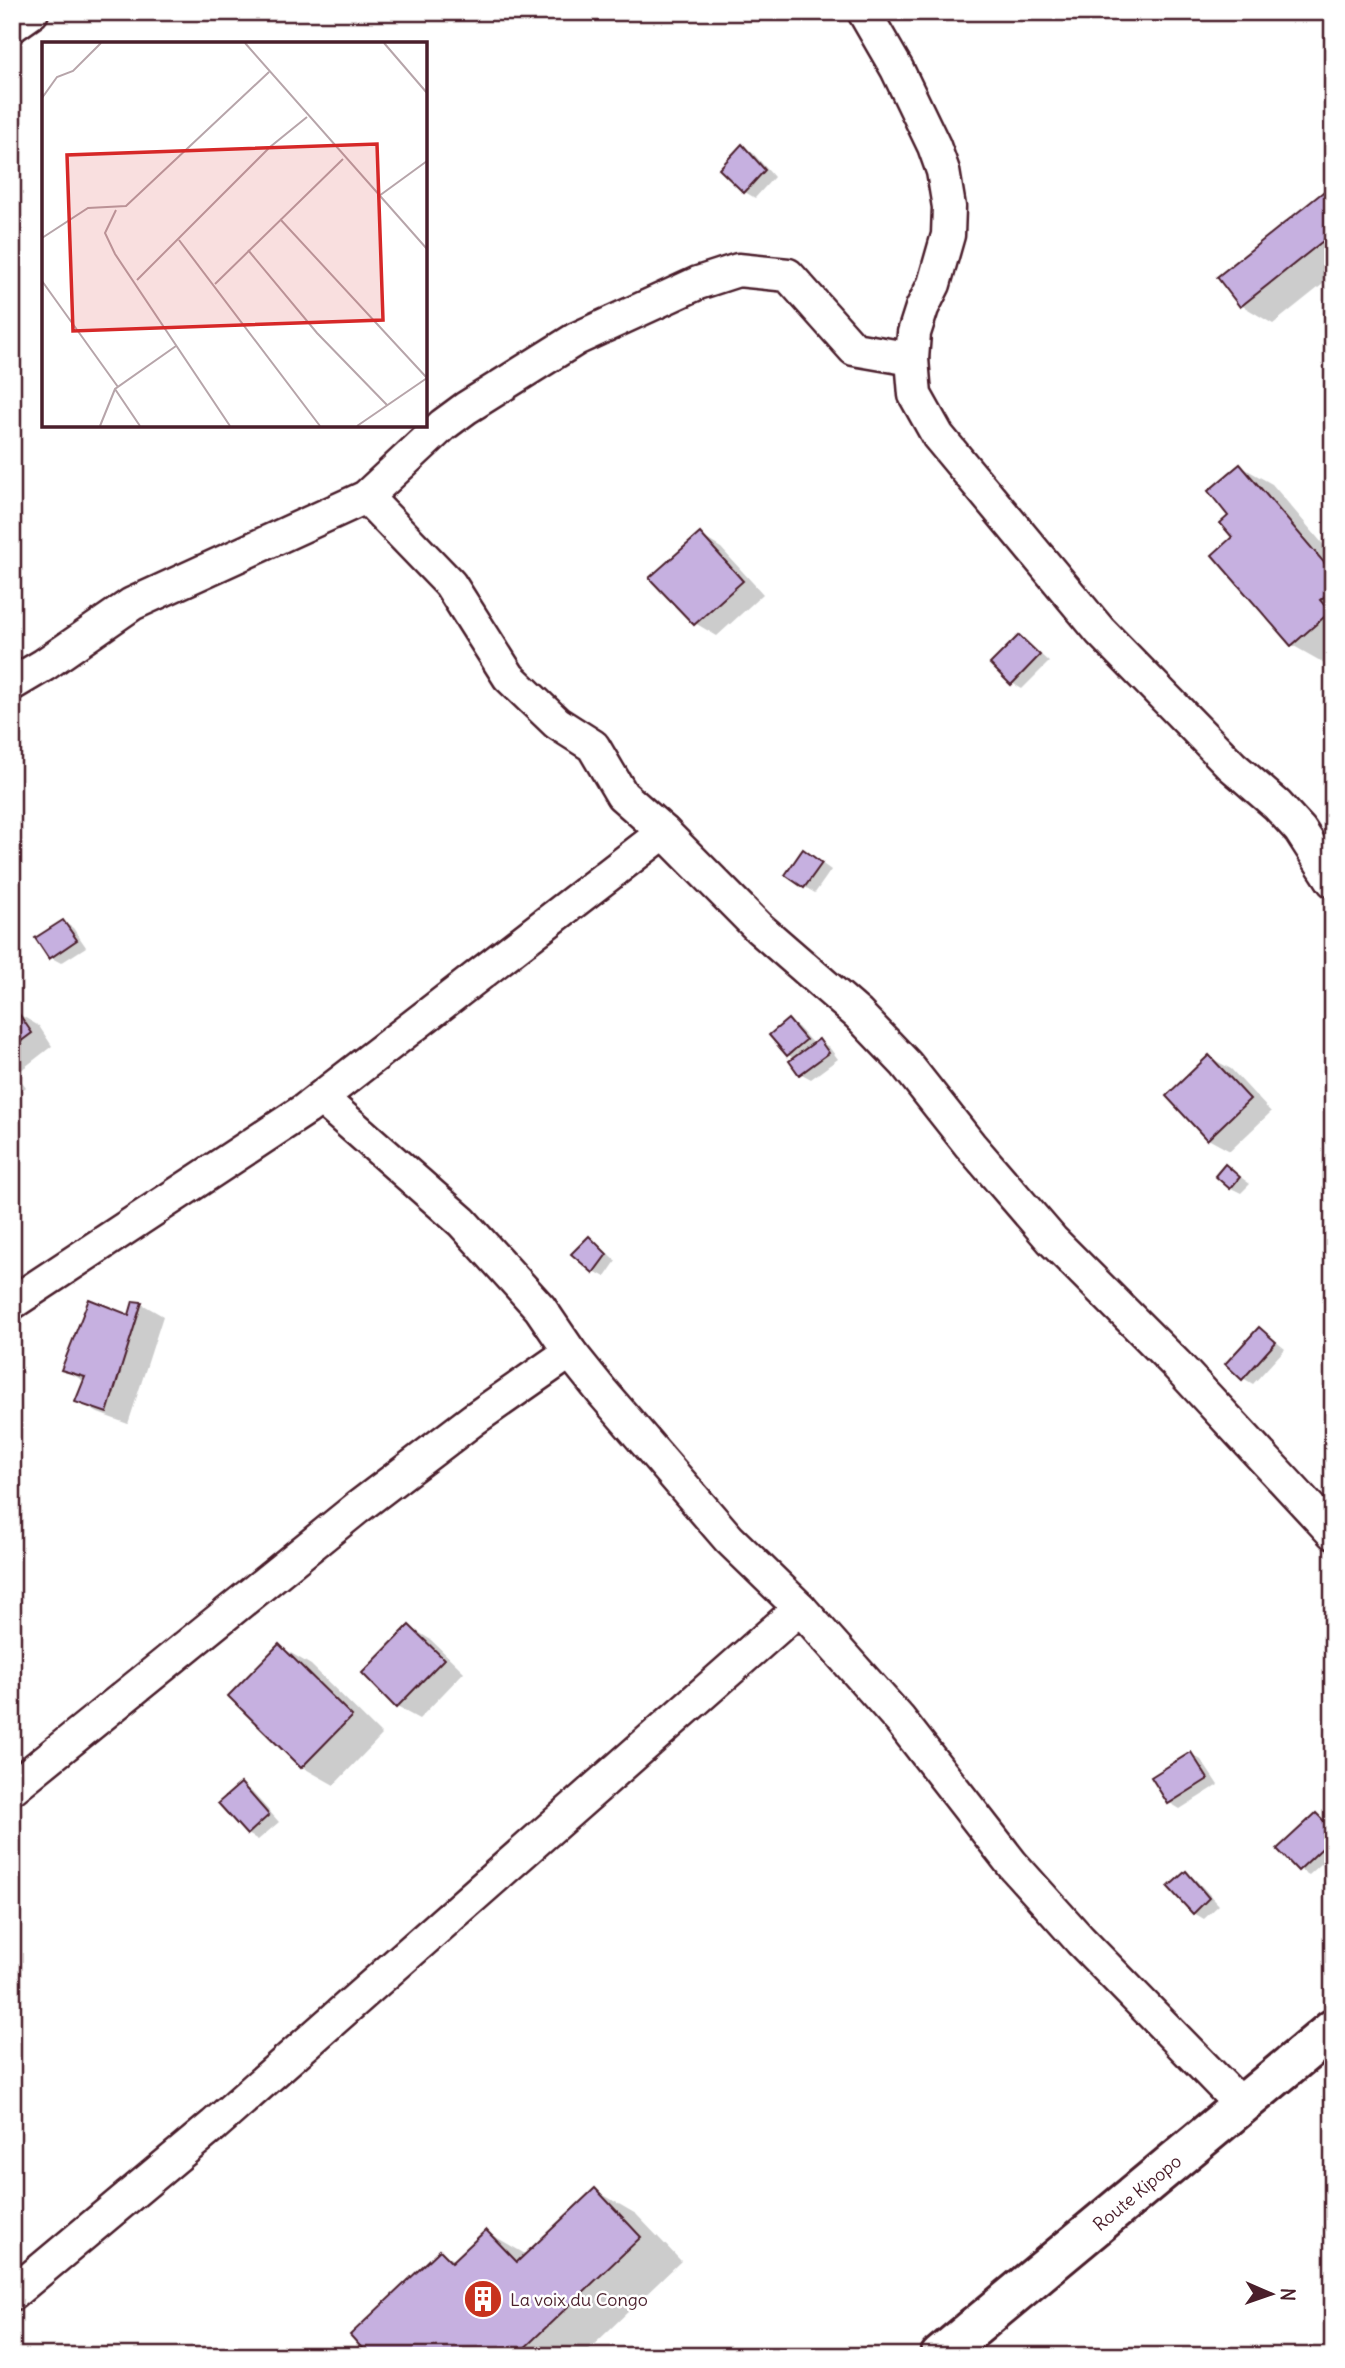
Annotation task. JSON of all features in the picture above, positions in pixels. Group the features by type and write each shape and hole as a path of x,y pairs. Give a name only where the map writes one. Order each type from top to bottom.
{"main road":[{"name":"Route Kipopo","path":"940,2356 1333,2029"}],"street":[{"path":"12,26 32,12"},
{"path":"864,12 897,69 934,146 943,171 949,207 948,236 934,284 914,333 912,359 915,395 938,436 1100,631 1232,766 1278,805 1300,830 1333,881"},
{"path":"12,684 44,666 132,604 366,497 443,425 466,408 576,339 698,283 738,270 788,275 855,349 912,359"},
{"path":"366,497 450,583 509,677 557,723 593,746 622,795 664,832 759,928 858,1014 906,1064 970,1145 1052,1240 1176,1364 1333,1533"},
{"path":"12,1303 320,1098 664,832"},
{"path":"320,1098 463,1222 540,1308 570,1352 729,1539 800,1608 900,1720 1012,1864 1080,1940 1240,2104"},
{"path":"12,1788 357,1508 474,1419 570,1352"},
{"path":"12,2294 214,2125 800,1608"}],"building":[{"path":"742,144 765,170 744,193 719,169"},
{"path":"1333,184 1333,233 1240,307 1217,277"},
{"path":"1240,464 1333,573 1333,590 1320,600 1330,612 1291,646 1212,555 1232,537 1220,523 1228,516 1208,491"},
{"path":"700,533 743,581 694,625 649,578"},
{"path":"1019,635 1040,655 1011,685 990,664"},
{"path":"803,849 822,863 804,888 785,875"},
{"path":"63,920 77,940 49,959 35,938"},
{"path":"17,1011 32,1033 12,1048 12,1015"},
{"path":"788,1019 806,1040 787,1056 769,1035"},
{"path":"819,1039 829,1053 799,1075 789,1061"},
{"path":"1209,1055 1250,1099 1207,1140 1166,1096"},
{"path":"1225,1164 1240,1177 1230,1189 1215,1176"},
{"path":"589,1236 607,1254 593,1273 571,1254"},
{"path":"89,1299 129,1315 133,1301 142,1302 107,1413 75,1402 85,1377 61,1370"},
{"path":"1259,1327 1276,1342 1242,1380 1225,1364"},
{"path":"409,1625 444,1659 396,1708 362,1673"},
{"path":"279,1644 352,1716 301,1768 228,1696"},
{"path":"1191,1752 1208,1779 1168,1804 1151,1777"},
{"path":"241,1783 269,1815 247,1835 218,1803"},
{"path":"1316,1813 1333,1830 1333,1838 1298,1871 1277,1849"},
{"path":"1186,1871 1209,1898 1193,1914 1168,1887"},
{"name":"La voix du Congo","path":"595,2188 641,2237 516,2356 369,2356 350,2335 440,2250 452,2262 486,2230 517,2262"}],"place":[{"name":"La voix du Congo","path":"483,2299"}]}
